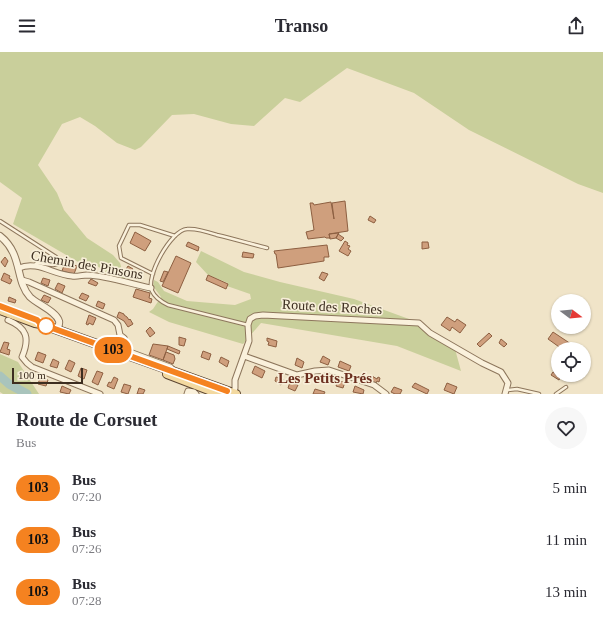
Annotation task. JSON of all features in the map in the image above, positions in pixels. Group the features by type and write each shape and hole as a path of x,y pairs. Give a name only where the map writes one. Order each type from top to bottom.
{"main road":[{"path":"0,306 37,320 41,324"},
{"path":"0,310 176,372 230,393"},
{"path":"144,361 152,367 198,390 219,394"}],"street":[{"path":"0,236 6,241 14,253 22,280 30,297 59,319 57,330"},
{"name":"Chemin des Pinsons","path":"19,268 25,265 35,265 72,276 88,275 110,278 151,288"},
{"path":"22,280 114,320 118,325 120,335 124,338"},
{"name":"Route des Roches","path":"248,325 250,319 255,316 263,315 419,324 430,333 482,363 501,372 508,383 506,392"},
{"path":"8,320 21,326 24,331 26,336 26,348 22,357 27,363 32,367 100,394"},
{"path":"187,394 188,391 194,392 207,387 230,393 235,388 235,380 249,341 248,325"},
{"path":"244,356 297,375 314,371 329,370 374,385 386,394"}],"lane":[{"path":"0,221 56,257 58,261 53,265 35,265"},
{"path":"153,274 121,258 119,246 129,225 140,225 175,236"},
{"path":"248,325 168,305 159,300 152,292 151,288 153,274 167,244 181,230 189,228 202,230 268,248"},
{"path":"114,350 120,347 172,366 176,372"},
{"path":"556,394 566,387"},
{"path":"506,392 518,389 539,394"}],"green space":[{"path":"0,52 603,52 603,193 578,184 469,130 414,93 347,68 300,102 285,98 254,126 231,124 194,114 172,115 141,147 135,150 117,143 95,126 80,117 62,124 38,165 57,193 64,210 87,238 113,255 120,263 122,270 130,277 122,284 96,265 92,270 13,224 22,198 0,182"},
{"path":"201,251 244,272 354,299 409,319 455,349 461,371 397,346 261,323 243,344 169,322 149,312 153,309 161,297 153,286 154,280 158,282 164,291 187,301 235,305 251,299 250,294 227,286 228,283 208,275 196,262"},
{"path":"0,354 18,362 39,394 3,394 0,392"}],"building":[{"path":"345,201 348,231 329,234 330,238 325,237 308,239 306,232 314,230 310,203 313,203 314,205 331,202 334,219 332,203"},
{"path":"370,216 376,220 374,223 368,220"},
{"path":"135,232 151,241 145,251 130,243"},
{"path":"339,233 336,238 330,239 329,234"},
{"path":"338,234 344,238 341,241 336,238"},
{"path":"345,241 348,243 347,245 350,246 348,249 351,251 348,256 339,251"},
{"path":"188,242 199,247 198,251 186,246"},
{"path":"422,242 428,242 429,248 422,249"},
{"path":"327,245 329,257 324,257 324,261 278,268 276,254 274,251"},
{"path":"243,252 254,254 253,258 242,257"},
{"path":"176,256 191,263 178,293 162,286"},
{"path":"5,257 8,261 5,267 1,262"},
{"path":"65,263 74,267 74,265 77,266 74,274 62,271"},
{"path":"128,266 133,269 130,274 125,271"},
{"path":"164,271 168,272 163,282 160,281"},
{"path":"322,272 328,274 324,281 319,278"},
{"path":"4,273 10,276 9,278 12,280 10,284 1,280"},
{"path":"208,275 228,284 226,289 206,280"},
{"path":"43,278 50,280 48,286 41,283"},
{"path":"91,279 98,283 96,286 88,283"},
{"path":"58,283 65,286 62,293 55,289"},
{"path":"136,289 150,293 149,298 152,299 151,303 133,297"},
{"path":"82,293 89,296 86,301 79,298"},
{"path":"44,295 51,298 48,303 41,300"},
{"path":"9,297 16,300 15,303 8,301"},
{"path":"98,301 105,304 103,309 96,306"},
{"path":"119,312 124,314 129,320 130,319 133,324 128,327 124,321 117,317"},
{"path":"89,315 96,318 93,325 89,323 88,325 86,324"},
{"path":"447,317 455,322 457,319 466,325 460,333 452,327 450,331 441,325"},
{"path":"150,327 155,333 150,337 146,331"},
{"path":"489,333 492,336 480,347 477,344"},
{"path":"552,334 556,334 568,342 552,342 548,339"},
{"path":"179,337 186,339 184,346 179,345"},
{"path":"267,338 277,341 276,347 268,345 269,342 267,341"},
{"path":"501,339 507,344 504,347 499,343"},
{"path":"4,342 9,343 7,349 10,350 9,355 0,352"},
{"path":"153,344 168,346 163,360 149,355"},
{"path":"168,346 180,351 179,354 167,349"},
{"path":"203,351 211,354 209,360 201,357"},
{"path":"38,352 46,355 43,363 35,360"},
{"path":"166,352 174,355 175,359 173,364 163,360"},
{"path":"323,356 330,360 328,365 320,362"},
{"path":"221,357 229,361 227,367 219,362"},
{"path":"297,358 304,362 302,368 295,365"},
{"path":"53,359 59,362 57,368 50,366"},
{"path":"69,360 75,363 71,372 65,369"},
{"path":"340,361 351,366 349,371 338,367"},
{"path":"255,366 265,371 262,378 252,373"},
{"path":"81,368 87,370 84,379 78,376"},
{"path":"97,371 103,373 98,385 92,382"},
{"path":"372,376 377,379 378,377 380,378 379,382 377,381 376,383 370,381"},
{"path":"114,377 118,379 114,389 107,386 109,382 111,383"},
{"path":"276,377 283,379 281,385 275,381"},
{"path":"40,378 48,380 46,386 38,384"},
{"path":"338,381 345,382 343,388 336,386"},
{"path":"290,382 298,385 295,391 288,388"},
{"path":"415,383 429,390 427,394 412,387"},
{"path":"447,383 457,387 454,394 444,390"},
{"path":"124,384 131,386 128,394 121,392"},
{"path":"62,386 71,390 69,394 60,392"},
{"path":"355,386 364,390 363,394 353,392"},
{"path":"394,387 402,390 400,394 391,392"},
{"path":"139,388 145,390 143,394 137,394"},
{"path":"315,389 325,392 324,394 313,394"}],"waterway":[{"path":"0,376 9,384 27,394"}],"bus line":[{"name":"103","path":"0,306 37,320 41,324 156,364 227,391"}],"district":[{"name":"Les Petits Prés","path":"325,378"}]}
